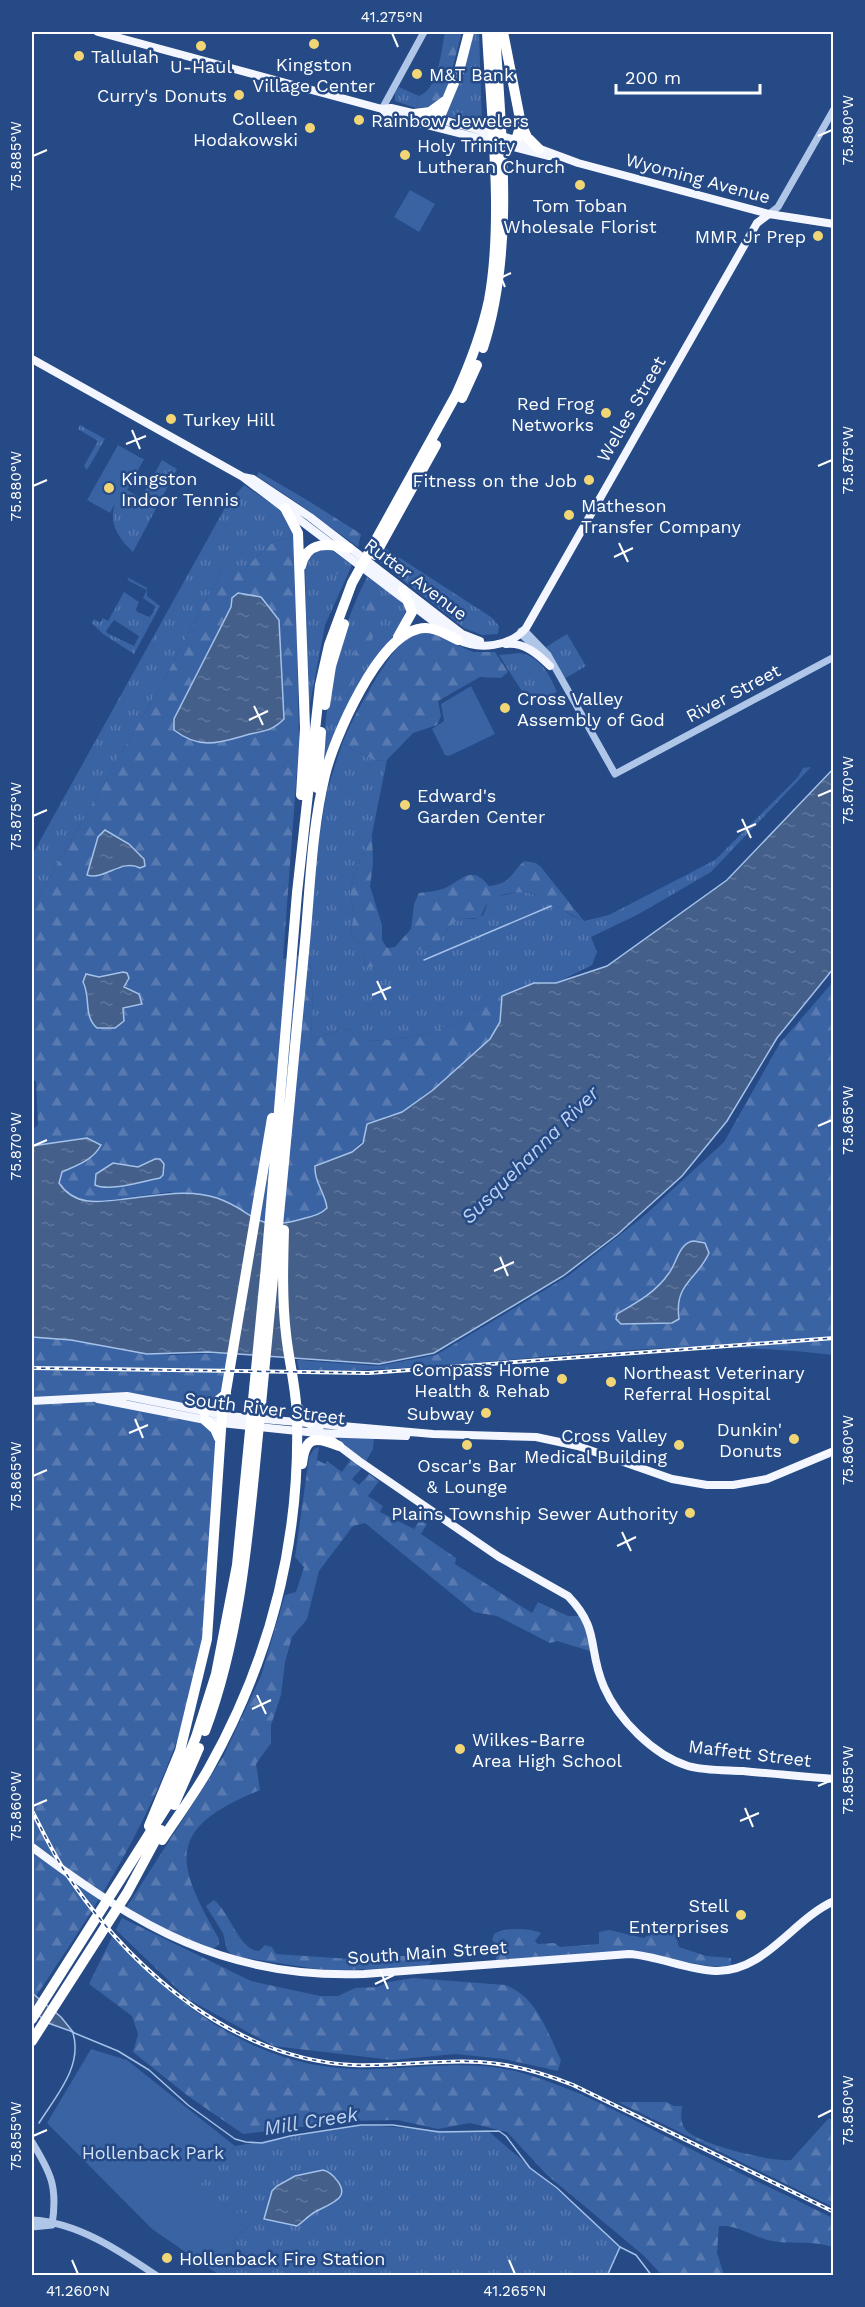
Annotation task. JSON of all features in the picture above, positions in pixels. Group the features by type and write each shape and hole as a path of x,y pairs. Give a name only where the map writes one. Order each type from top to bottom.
{"highway":[{"path":"439,124 469,32"},
{"path":"487,32 495,113"},
{"path":"247,1498 321,731 332,666 356,591 453,417 480,356 495,305 500,278 502,229 495,113 495,32"},
{"path":"503,32 521,124 527,137 539,149"},
{"path":"414,114 434,110 448,98"},
{"path":"512,144 521,124"},
{"path":"297,893 315,720 329,645 352,584 441,424 470,364 488,301 493,270 497,164"},
{"path":"32,2010 74,1953 123,1893 170,1801 196,1737 216,1674 237,1565 247,1498 285,1157 295,991 304,728 298,533 285,508"},
{"path":"299,576 307,553 318,545 331,544 348,552"},
{"path":"123,1893 180,1751 207,1639 222,1419 295,991 326,774 338,735 354,702 412,612 403,590"},
{"path":"392,645 409,632 424,628 435,629 458,640"},
{"path":"285,1157 284,1304 297,1405 307,1428 295,1476"},
{"path":"220,1442 215,1429 205,1416 226,1391"},
{"path":"32,2042 123,1893 208,1769 239,1709 275,1614 289,1549 295,1476 307,1428"},
{"path":"293,1509 306,1445 319,1439 339,1446"},
{"path":"32,2019 74,1953"}],"main road":[{"name":"Wyoming Avenue","path":"102,32 382,109 391,108 414,114 439,124"},
{"name":"Wyoming Avenue","path":"382,109 388,115 439,124 769,214 834,224"},
{"name":"Wyoming Avenue","path":"512,144 539,149 556,157"},
{"name":"Welles Street","path":"523,630 758,223 769,214"},
{"name":"Rutter Avenue","path":"32,359 243,477 331,544"},
{"name":"Rutter Avenue","path":"243,477 253,479 310,518 410,604 458,640 470,645 490,645 509,641 523,630"},
{"name":"Rutter Avenue","path":"386,581 403,590 473,640 496,641 523,630"},
{"path":"490,645 511,644 524,647 537,654 550,666"},
{"name":"South River Street","path":"32,1401 135,1397 222,1419 418,1437 433,1434"},
{"name":"South River Street","path":"307,1428 552,1440 578,1446 672,1479 719,1486 766,1479 834,1451"},
{"name":"Maffett Street","path":"307,1428 339,1446 499,1557 568,1596 577,1604 589,1623 601,1680 611,1702 635,1730 669,1757 694,1767 834,1779"},
{"name":"South Main Street","path":"32,1847 122,1911 192,1947 231,1959 323,1974 375,1973 629,1954 652,1957 705,1970 727,1970 742,1966 764,1954 811,1915 834,1901"}],"street":[{"path":"382,109 424,32"},
{"path":"769,214 778,207 834,109"},
{"path":"523,630 562,682"},
{"path":"523,630 548,655 562,682"},
{"name":"River Street","path":"562,682 615,774 834,657"},
{"path":"32,2142 49,2171 55,2188 52,2225"},
{"path":"32,2220 93,2237 157,2276"},
{"path":"32,2227 52,2225"}],"green space":[{"path":"445,32 462,32 446,92 434,106 416,108 419,96 426,92 435,77"},
{"path":"472,32 479,32 482,125 444,115"},
{"path":"399,87 419,96 416,108 395,101 395,93"},
{"path":"410,190 435,204 419,232 394,217"},
{"path":"80,425 105,439 87,470 84,466 98,441 78,429"},
{"name":"Kingston Indoor Tennis","path":"118,445 141,458 110,513 87,500"},
{"path":"141,458 144,459 127,490 141,498 162,460 177,469 133,552 121,539 113,516 119,495"},
{"path":"259,472 307,500 299,504 257,476"},
{"path":"244,485 282,511 295,536 273,542 247,566 224,566 166,676 32,908 32,855 226,506"},
{"path":"307,500 361,534 358,547 299,504"},
{"path":"295,536 299,743 283,959 309,953 313,989 311,1039 349,1028 357,1041 415,1036 470,1017 473,1010 502,996 500,1022 491,1039 433,1090 402,1112 386,1116 352,1152 315,1166 316,1177 327,1208 321,1214 278,1226 170,1192 86,1203 66,1194 59,1183 62,1172 86,1161 87,1138 32,1146 32,1130 38,1125 36,1081 32,1080 32,908 166,676 224,566 247,566 273,542"},
{"path":"383,547 491,617 499,626 498,634 482,635 464,628 376,559"},
{"path":"330,549 352,565 325,625 308,714 305,566 314,551"},
{"path":"337,557 347,566 336,575 324,561 325,558"},
{"path":"127,577 147,590 129,581"},
{"path":"367,577 394,595 407,609 323,774 326,723 333,673 347,624"},
{"path":"370,589 381,592 373,637 368,652 338,710 334,711 352,661"},
{"path":"147,590 147,596 160,606 134,654 103,634 92,623 94,619 100,623 103,618 108,621 124,592 139,602 137,612 150,617 156,607 143,598","holes":["114,620 139,636 134,646 106,631"]},
{"path":"429,632 473,652 495,652 508,672 501,678 480,677 438,701 441,716 437,725 413,733 387,760 376,761 342,744 370,688 389,659 408,637"},
{"path":"567,634 586,666 564,679 546,647"},
{"path":"520,653 539,662 557,692 530,704 499,655"},
{"path":"471,686 495,734 449,756 445,755 432,729 444,721 441,704"},
{"path":"342,744 376,761 387,760 372,834 360,859 350,890 354,913 350,936 363,949 365,968 438,943 448,928 459,919 475,919 483,915 488,902 496,897 521,891 547,898 572,916 584,921 609,915 715,860 798,777 803,768 811,767 711,872 637,915 591,937 597,952 592,965 556,983 534,983 473,1010 470,1017 428,1033 388,1040 357,1041 349,1028 311,1039 313,989 309,953 317,849 327,790"},
{"path":"372,834 373,864 370,886 382,925 382,940 387,948 395,947 411,929 414,904 419,893 443,889 471,875 482,879 489,886 496,885 510,878 524,861 536,863 541,867 584,921 538,896 518,892 506,894 489,902 479,918 459,919 448,928 438,943 365,969 363,950 350,936 354,913 350,890 360,859"},
{"path":"833,982 833,1355 694,1347 386,1369 299,1370 297,1360 378,1366 436,1355 568,1276 645,1215 724,1142 780,1043","holes":["683,1247 706,1258 683,1286 678,1310 640,1301 665,1277"]},
{"path":"32,1337 71,1340 172,1355 229,1353 213,1474 202,1642 192,1690 178,1737 139,1828 115,1872 36,1996 32,1993"},
{"path":"340,1437 374,1438 373,1449 366,1461 339,1442"},
{"path":"319,1447 317,1460 325,1464 327,1461 342,1472 350,1460 362,1468 352,1479 359,1485 369,1474 379,1481 368,1496 383,1506 380,1512 414,1529 420,1520 427,1524 421,1534 456,1558 455,1564 532,1613 538,1602 568,1616 579,1616 589,1633 590,1651 557,1641 550,1643 497,1616 474,1612 365,1523 353,1526 319,1571 307,1619 292,1637 285,1662 281,1695 271,1725 271,1743 256,1764 260,1790 229,1804 208,1818 194,1833 187,1849 187,1868 193,1888 219,1939 219,1944 212,1950 190,1943 126,1908 223,1757 261,1676 285,1595 296,1592 304,1567 295,1557 309,1457 314,1449"},
{"path":"214,1900 246,1945 259,1951 265,1945 272,1947 276,1954 380,1961 397,1956 435,1956 428,1966 330,1971 234,1956 227,1950 223,1933 206,1906"},
{"path":"122,1918 251,1981 320,1996 338,1996 355,1988 377,1987 389,1982 413,1978 505,1985 525,1997 540,2016 561,2060 558,2071 504,2059 455,2054 392,2060 273,2046 188,1999 116,1930"},
{"path":"665,1922 672,1923 679,1947 706,1956 731,1958 731,1966 704,1965 623,1951 496,1960 497,1945 492,1940 494,1934 517,1929 541,1933 535,1941 538,1944 554,1943 560,1947 599,1944 599,1932 609,1930 644,1938"},
{"path":"112,1937 168,1990 198,2013 229,2033 262,2049 296,2061 334,2068 486,2066 543,2080 602,2104 833,2218 833,2247 772,2241 733,2227 719,2226 717,2253 724,2275 662,2275 643,2255 546,2174 507,2132 470,2123 438,2129 397,2120 349,2121 243,2134 188,2096 133,2052 138,2034 132,2016 89,1984"},
{"name":"Hollenback Park","path":"91,2049 127,2060 235,2146 198,2187 210,2207 249,2214 249,2225 236,2237 225,2275 219,2275 152,2229 47,2123"},
{"path":"618,2102 666,2102 674,2106 682,2106 682,2123 688,2132 696,2137 738,2152 781,2160 791,2160 828,2119 833,2118 833,2207"},
{"path":"361,2125 439,2130 487,2130 590,2218 620,2247 607,2275 225,2275 236,2237 249,2225 210,2207 197,2187 235,2146"}],"water":[{"path":"238,593 261,597 279,620 284,719 269,730 230,740 211,743 193,741 174,730 174,719 231,607 232,598"},
{"name":"Susquehanna River","path":"833,769 833,969 777,1038 727,1121 682,1176 618,1234 563,1276 434,1353 379,1364 208,1352 147,1354 71,1340 32,1337 32,1146 87,1138 101,1145 89,1158 62,1172 59,1183 65,1191 80,1199 97,1202 171,1194 206,1195 230,1203 256,1219 274,1224 319,1214 327,1208 316,1177 315,1166 352,1152 363,1143 367,1124 402,1112 433,1090 490,1039 500,1022 502,996 534,983 556,983 607,966 727,880"},
{"path":"105,830 129,844 144,859 145,866 120,867 100,875 87,875 98,837"},
{"path":"127,973 129,978 124,987 139,994 142,1004 123,1008 124,1021 115,1028 97,1028 90,1018 83,982 86,974 99,977"},
{"path":"160,1159 164,1164 163,1175 160,1178 118,1187 95,1185 96,1174 113,1163 138,1167"},
{"path":"694,1241 705,1243 709,1253 683,1289 678,1307 679,1319 672,1323 621,1324 616,1319 617,1314 658,1286 672,1269 685,1245"},
{"path":"32,1993 61,2017 73,2032 48,2023 32,2010"},
{"path":"323,2170 334,2177 342,2190 337,2200 312,2214 297,2226 264,2219 272,2191 277,2186 295,2176"}],"waterway":[{"path":"424,960 551,906"},
{"name":"Mill Creek","path":"72,2032 118,2051 149,2070 188,2105 235,2139 246,2142 262,2143 290,2136 361,2125 393,2125 439,2132 499,2131 506,2136 530,2168 557,2188 620,2247 636,2255 652,2276"},
{"path":"39,2123 71,2069 75,2045 73,2033"},
{"path":"607,2276 620,2247"}],"railway":[{"path":"32,1368 369,1373 834,1338"},
{"path":"32,1811 66,1874 126,1949 158,1979 193,2006 230,2029 269,2047 310,2059 353,2065 480,2062 539,2073 573,2085 834,2212"}],"place":[{"name":"Kingston Village Center","path":"314,44"},
{"name":"U-Haul","path":"201,46"},
{"name":"Tallulah","path":"79,56"},
{"name":"M&T Bank","path":"417,74"},
{"name":"Curry's Donuts","path":"239,95"},
{"name":"Rainbow Jewelers","path":"359,120"},
{"name":"Colleen Hodakowski","path":"310,128"},
{"name":"Holy Trinity Lutheran Church","path":"405,155"},
{"name":"Tom Toban Wholesale Florist","path":"580,185"},
{"name":"MMR Jr Prep","path":"818,236"},
{"name":"Red Frog Networks","path":"606,413"},
{"name":"Turkey Hill","path":"171,419"},
{"name":"Fitness on the Job","path":"589,480"},
{"name":"Kingston Indoor Tennis","path":"109,488"},
{"name":"Matheson Transfer Company","path":"569,515"},
{"name":"Cross Valley Assembly of God","path":"505,708"},
{"name":"Edward's Garden Center","path":"405,805"},
{"name":"Compass Home Health & Rehab","path":"562,1379"},
{"name":"Northeast Veterinary Referral Hospital","path":"611,1382"},
{"name":"Subway","path":"486,1413"},
{"name":"Dunkin' Donuts","path":"794,1439"},
{"name":"Oscar's Bar & Lounge","path":"467,1445"},
{"name":"Cross Valley Medical Building","path":"679,1445"},
{"name":"Plains Township Sewer Authority","path":"690,1513"},
{"name":"Wilkes-Barre Area High School","path":"460,1749"},
{"name":"Stell Enterprises","path":"741,1915"},
{"name":"Hollenback Fire Station","path":"167,2258"}]}
